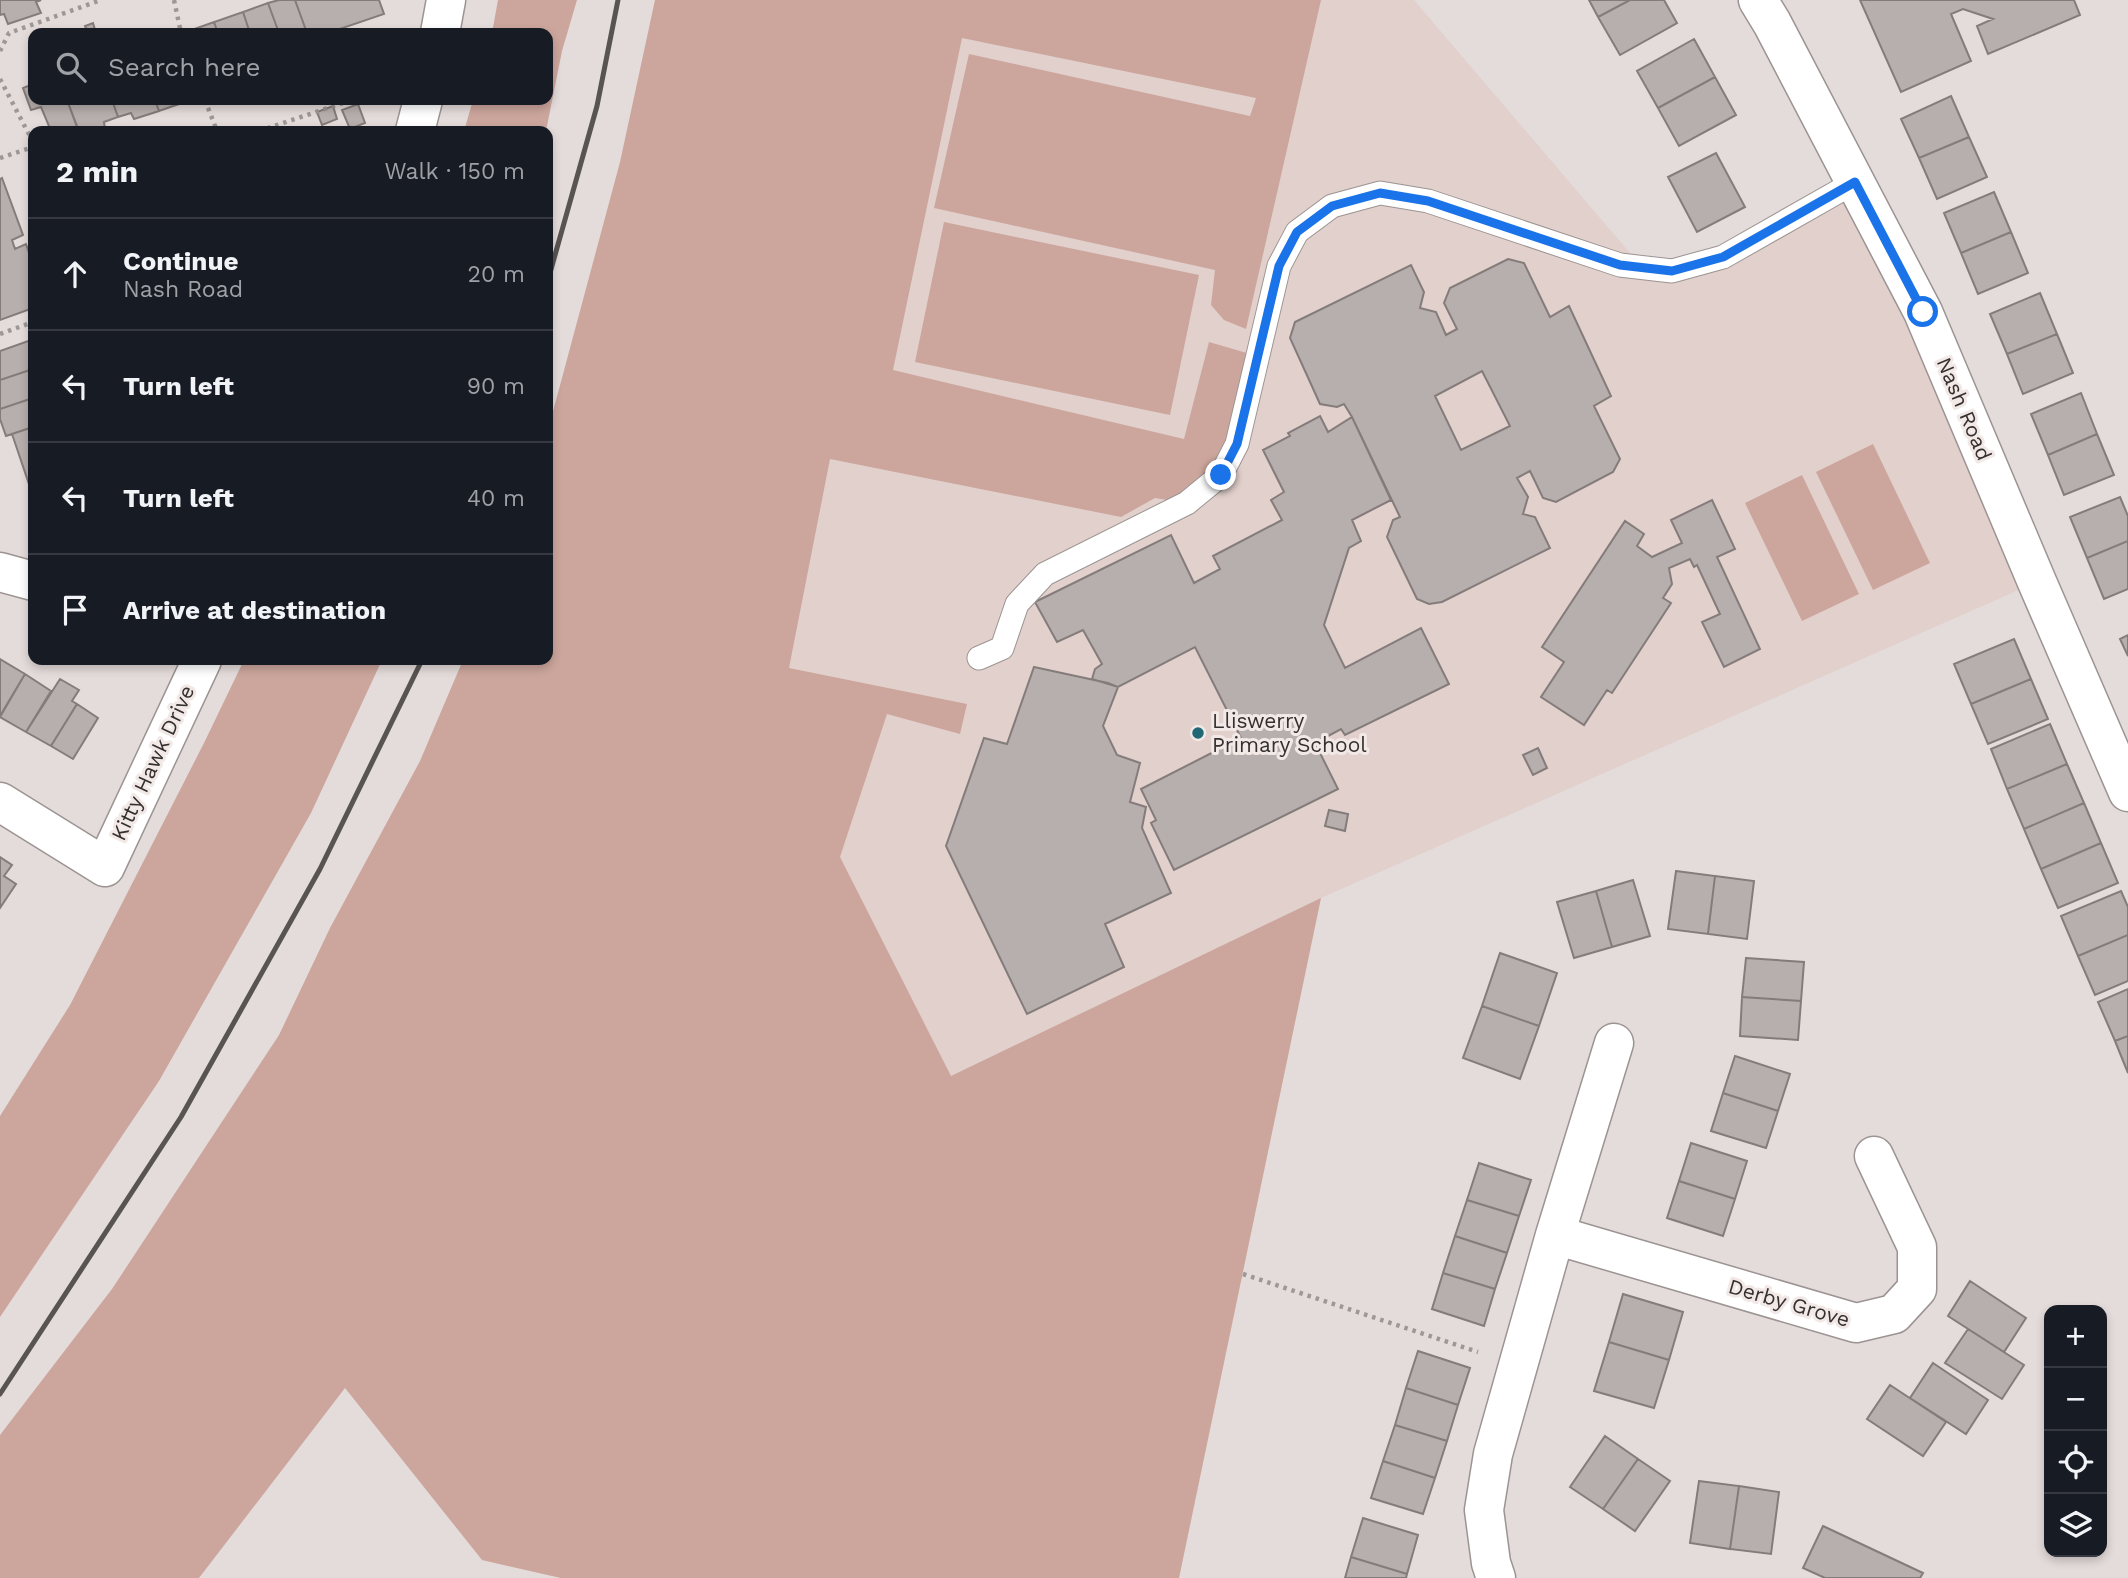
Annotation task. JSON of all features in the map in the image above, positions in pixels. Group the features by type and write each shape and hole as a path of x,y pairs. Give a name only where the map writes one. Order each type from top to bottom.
{"street":[{"path":"441,28 446,0"},
{"name":"Nash Road","path":"1758,0 1923,312 2128,792"},
{"path":"416,126 422,105"},
{"path":"0,572 28,579"},
{"name":"Kitty Hawk Drive","path":"0,802 104,867 200,665"},
{"path":"1496,1578 1491,1563 1484,1510 1493,1454 1614,1043"},
{"name":"Derby Grove","path":"1555,1236 1856,1323 1894,1314 1917,1289 1917,1247 1874,1156"}],"lane":[{"path":"979,658 1002,648 1017,604 1045,574 1187,503 1221,475 1237,444 1279,266 1297,232 1332,206 1380,193 1428,201 1620,265 1672,271 1723,257 1855,182"}],"path":[{"path":"0,51 9,33 101,0"},
{"path":"174,0 180,28"},
{"path":"0,79 28,134"},
{"path":"207,105 215,126"},
{"path":"274,126 337,105"},
{"path":"0,158 28,146"},
{"path":"0,334 28,324"},
{"path":"1243,1274 1518,1366"}],"shaded area":[{"path":"498,0 577,0 562,51 553,96 553,28 493,28"},
{"path":"655,0 1321,0 1246,329 1224,320 1211,305 1215,270 934,208 969,54 1250,116 1256,98 962,38 893,370 1184,439 1209,342 1257,356 1237,444 1187,503 1155,498 1121,517 830,459 789,668 967,704 960,734 887,714 840,857 951,1076 1321,898 1179,1578 561,1578 482,1560 345,1388 199,1578 0,1578 0,1435 112,1289 279,1035 330,928 420,761 461,665 553,665 553,411 620,162"},
{"name":"Lliswerry Primary School","path":"928,0 1414,0 1653,280 1855,182 2037,582 1321,898 1179,1578 561,1578 482,1560"},
{"path":"472,105 551,105 547,126 465,126"},
{"path":"944,222 1199,275 1170,415 915,362"},
{"path":"1873,444 1930,563 1873,590 1816,472"},
{"path":"1802,475 1859,594 1802,621 1745,503"},
{"path":"242,665 380,665 311,813 159,1081 0,1317 0,1116 70,1005"}],"building":[{"path":"0,0 41,0 36,2 41,13 8,24 4,14 0,15"},
{"path":"295,0 305,28 277,28 268,3"},
{"path":"295,0 379,0 384,14 343,28 305,28"},
{"path":"1589,0 1630,0 1598,17"},
{"path":"1630,0 1664,0 1677,23 1620,55 1598,17"},
{"path":"1860,0 2074,0 2080,15 1988,54 1977,26 1993,19 1963,9 1951,14 1971,61 1901,92"},
{"path":"268,3 277,28 248,28 243,12"},
{"path":"243,12 248,28 216,28 214,22"},
{"path":"214,22 216,28 197,28"},
{"path":"93,23 94,28 86,28 85,26"},
{"path":"1694,39 1715,77 1658,108 1637,71"},
{"path":"1715,77 1736,115 1679,146 1658,108"},
{"path":"28,86 28,102 23,88"},
{"path":"1951,96 1969,137 1919,158 1901,119"},
{"path":"29,105 69,105 77,126 49,126 41,107 31,110"},
{"path":"69,105 114,105 118,117 104,122 105,126 77,126"},
{"path":"114,105 157,105 159,111 134,119 131,113 118,117"},
{"path":"157,105 176,105 159,111"},
{"path":"358,105 365,123 349,126 342,110"},
{"path":"333,106 337,119 322,125 317,112"},
{"path":"1969,137 1987,177 1937,199 1919,158"},
{"path":"1716,153 1745,207 1697,232 1668,177"},
{"path":"2,178 23,235 12,240 15,249 26,244 28,250 28,310 0,320"},
{"path":"1994,192 2011,232 1961,253 1944,213"},
{"path":"2011,232 2028,273 1978,294 1961,253"},
{"path":"1508,259 1524,263 1550,317 1569,306 1611,396 1594,406 1620,459 1613,472 1556,502 1543,498 1530,471 1517,478 1528,497 1523,514 1535,517 1550,548 1442,602 1429,604 1417,599 1387,537 1393,520 1400,517 1352,417 1344,404 1337,407 1320,404 1290,338 1295,322 1411,265 1424,292 1420,308 1436,312 1446,335 1457,329 1444,303 1450,288","holes":["1482,371 1510,426 1461,450 1435,396"]},
{"path":"2040,293 2057,334 2007,354 1990,314"},
{"path":"2057,334 2073,373 2023,394 2007,354"},
{"path":"28,341 28,371 0,380 0,351"},
{"path":"28,371 28,400 0,409 0,380"},
{"path":"2081,393 2097,434 2048,455 2031,414"},
{"path":"28,400 28,429 6,436 0,419 0,409"},
{"path":"1320,416 1328,432 1352,417 1391,500 1352,520 1361,541 1349,548 1324,625 1345,668 1421,628 1449,684 1345,735 1341,729 1315,743 1338,789 1174,870 1151,823 1156,820 1141,789 1241,738 1195,647 1118,687 1092,679 1095,669 1102,664 1083,630 1057,642 1035,602 1171,535 1194,583 1220,569 1213,556 1282,520 1271,500 1284,492 1263,450"},
{"path":"28,429 28,481 12,434"},
{"path":"2097,434 2114,475 2064,495 2048,455"},
{"path":"2120,497 2128,516 2128,541 2087,558 2070,517"},
{"path":"1712,500 1735,549 1717,557 1760,649 1724,667 1702,622 1720,614 1697,565 1694,567 1690,559 1669,568 1672,584 1663,598 1671,603 1612,693 1607,690 1584,725 1541,697 1564,662 1542,647 1625,521 1644,534 1637,546 1652,557 1682,543 1671,520"},
{"path":"2128,541 2128,589 2104,599 2087,558"},
{"path":"2128,635 2128,656 2120,639"},
{"path":"2014,639 2031,679 1971,704 1954,664"},
{"path":"0,659 25,674 0,716"},
{"path":"1034,667 1118,687 1103,726 1117,755 1140,763 1130,802 1146,807 1142,828 1171,893 1105,924 1124,967 1027,1014 946,846 984,738 1007,744"},
{"path":"25,674 51,691 26,732 0,717"},
{"path":"60,679 79,690 72,701 77,704 51,746 26,732"},
{"path":"2031,679 2048,719 1988,744 1971,704"},
{"path":"77,704 98,718 73,759 51,746"},
{"path":"2050,724 2067,764 2007,789 1991,749"},
{"path":"1538,748 1547,768 1533,775 1523,755"},
{"path":"2067,764 2084,803 2024,829 2007,789"},
{"path":"2084,803 2101,843 2041,869 2024,829"},
{"path":"1329,810 1348,814 1345,831 1325,826"},
{"path":"2101,843 2118,883 2058,908 2041,869"},
{"path":"0,857 12,865 4,876 16,884 0,908"},
{"path":"1676,871 1715,876 1708,934 1668,929"},
{"path":"1715,876 1754,881 1747,939 1708,934"},
{"path":"1633,880 1650,936 1612,947 1596,891"},
{"path":"1596,891 1612,947 1574,958 1557,902"},
{"path":"2121,891 2128,907 2128,935 2078,956 2061,916"},
{"path":"2128,935 2128,981 2095,995 2078,956"},
{"path":"1500,953 1557,973 1539,1026 1482,1006"},
{"path":"1746,958 1804,962 1801,1001 1742,997"},
{"path":"2128,989 2128,1036 2115,1041 2098,1002"},
{"path":"1742,997 1801,1001 1798,1040 1740,1036"},
{"path":"1482,1006 1539,1026 1520,1079 1463,1058"},
{"path":"2128,1036 2128,1073 2115,1041"},
{"path":"1735,1056 1790,1074 1778,1111 1723,1093"},
{"path":"1723,1093 1778,1111 1766,1148 1711,1131"},
{"path":"1691,1143 1747,1161 1735,1199 1679,1181"},
{"path":"1479,1163 1531,1180 1519,1216 1467,1200"},
{"path":"1679,1181 1735,1199 1723,1236 1667,1218"},
{"path":"1467,1200 1519,1216 1507,1253 1455,1236"},
{"path":"1455,1236 1507,1253 1495,1289 1443,1273"},
{"path":"1443,1273 1495,1289 1484,1326 1432,1309"},
{"path":"1970,1281 2026,1318 2004,1352 1948,1316"},
{"path":"1623,1294 1683,1312 1669,1360 1609,1342"},
{"path":"1968,1329 2024,1365 2002,1399 1945,1363"},
{"path":"1609,1342 1669,1360 1654,1408 1594,1391"},
{"path":"1418,1351 1470,1368 1458,1405 1406,1388"},
{"path":"1933,1363 1988,1400 1966,1434 1910,1398"},
{"path":"1890,1385 1946,1422 1923,1456 1867,1419"},
{"path":"1406,1388 1458,1405 1447,1441 1395,1425"},
{"path":"1395,1425 1447,1441 1435,1478 1383,1461"},
{"path":"1605,1436 1638,1459 1603,1509 1570,1487"},
{"path":"1638,1459 1670,1481 1635,1531 1603,1509"},
{"path":"1383,1461 1435,1478 1423,1514 1371,1498"},
{"path":"1699,1481 1739,1486 1730,1549 1690,1543"},
{"path":"1739,1486 1779,1492 1771,1554 1730,1549"},
{"path":"1363,1518 1418,1535 1407,1574 1351,1557"},
{"path":"1823,1526 1923,1573 1920,1578 1825,1578 1803,1568"},
{"path":"1351,1557 1407,1574 1406,1578 1345,1578"}],"railway":[{"path":"553,262 597,106 618,0"},
{"path":"0,1394 181,1117 320,869 420,665"}],"place":[{"name":"Lliswerry Primary School","path":"1198,733"}],"route":[{"path":"1221,475 1237,444 1279,266 1297,232 1332,206 1380,193 1428,201 1620,265 1672,271 1723,257 1855,182 1923,312"}]}
